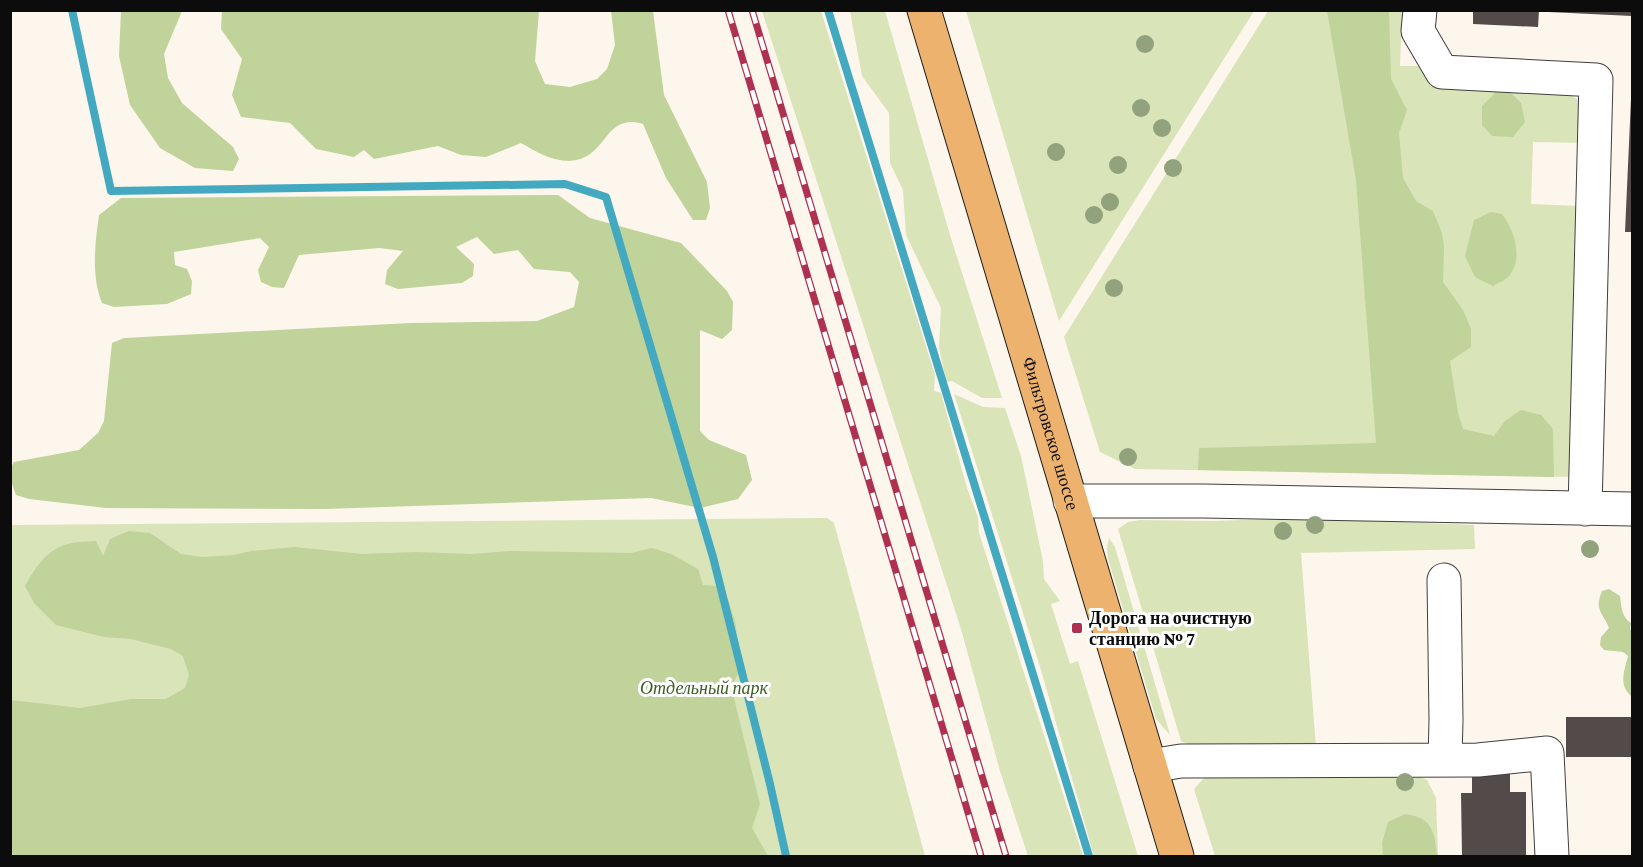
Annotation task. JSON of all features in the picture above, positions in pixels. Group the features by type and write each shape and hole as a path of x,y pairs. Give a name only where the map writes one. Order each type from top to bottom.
{"main road":[{"name":"Фильтровское шоссе","path":"924,10 1177,856"}],"lane":[{"path":"1420,10 1418,31 1443,72 1596,80 1585,509"},
{"path":"1070,501 1203,501 1632,509"},
{"path":"1444,580 1445,759"},
{"path":"1150,766 1181,761 1478,760 1547,753 1552,856"}],"green space":[{"path":"222,10 539,11 535,61 545,84 570,87 597,79 607,69 615,45 611,11 653,11 664,95 707,182 710,208 706,220 693,220 666,178 643,124 630,122 620,125 612,130 591,153 582,159 569,161 550,157 521,143 486,157 461,155 438,146 374,159 364,150 354,157 316,149 290,123 241,117 232,95 242,59 221,29"},
{"path":"121,11 182,11 164,54 168,78 182,103 233,147 239,159 233,171 195,168 160,148 130,105 119,56"},
{"path":"762,11 821,11 935,375 934,391 941,393 967,488 978,517 979,533 1083,856 1028,856 1000,771 961,629"},
{"path":"850,11 885,11 950,235 1002,398 982,398 952,381 946,382 939,347 941,308 906,235 903,190 890,163 889,113 862,76"},
{"path":"966,11 1254,11 1059,321"},
{"path":"1268,11 1402,11 1400,66 1418,66 1430,85 1567,94 1582,101 1583,143 1533,142 1531,204 1580,206 1573,477 1135,469 1100,452 1064,337"},
{"path":"1327,11 1389,11 1391,79 1407,110 1399,133 1403,178 1416,201 1433,211 1442,233 1444,247 1443,282 1463,310 1471,329 1471,347 1450,361 1458,413 1463,429 1494,436 1505,421 1521,410 1541,415 1553,429 1554,477 1198,470 1199,448 1376,443 1356,180"},
{"path":"1509,91 1521,103 1525,122 1513,137 1492,136 1482,125 1482,106 1496,92"},
{"path":"558,195 590,218 681,243 727,291 733,302 732,330 722,339 700,330 700,431 709,440 746,455 752,480 738,499 700,508 651,498 325,509 106,508 29,499 16,495 11,474 14,462 79,450 98,433 104,421 112,343 124,338 410,323 537,321 574,307 579,282 570,272 534,269 518,250 494,254 477,237 456,247 474,264 473,276 462,283 398,289 385,284 387,270 403,251 379,248 299,255 284,288 272,287 261,282 258,270 269,247 260,238 174,252 175,265 187,269 192,281 191,294 167,304 114,307 102,303 96,282 95,248 99,215 121,198"},
{"path":"1491,212 1502,214 1510,228 1517,253 1509,276 1493,286 1475,277 1465,256 1474,220"},
{"path":"954,394 983,407 1005,408 1021,456 1043,561 1044,579 1060,601 1051,604 1070,664 1078,661 1138,856 1094,856 1041,670"},
{"name":"Отдельный парк","path":"827,518 834,523 925,856 11,856 10,525"},
{"path":"1302,518 1474,525 1475,549 1301,553 1316,748 1191,745 1181,741 1118,529 1128,522 1140,520 1214,521"},
{"name":"Отдельный парк","path":"129,531 150,533 181,554 202,557 295,547 362,554 416,552 472,554 511,551 631,553 652,548 671,554 698,569 703,585 717,586 728,599 735,621 740,657 739,673 731,686 760,804 752,828 768,856 11,856 11,700 80,708 131,699 166,699 185,688 189,675 183,656 171,649 131,639 104,637 56,625 34,603 25,586 42,560 54,550 75,542 96,541 103,556 110,539"},
{"path":"1109,538 1115,547 1170,735 1156,719 1108,559"},
{"path":"1609,589 1620,596 1624,615 1631,623 1632,697 1624,683 1628,656 1623,652 1604,650 1600,645 1601,637 1609,628 1600,610 1599,602 1602,591"},
{"path":"1413,773 1427,780 1436,798 1438,856 1215,856 1194,789 1204,778 1221,774"},
{"path":"1405,814 1421,818 1430,827 1435,840 1437,856 1383,856 1382,843 1388,822"}],"building":[{"path":"1473,10 1539,10 1538,27 1473,24"},
{"path":"1549,10 1632,10 1632,16 1549,12"},
{"path":"1631,99 1632,232 1625,232"},
{"path":"1566,717 1632,717 1632,757 1566,757"},
{"path":"1472,771 1510,771 1510,792 1526,792 1526,856 1462,856 1461,793 1472,793"}],"waterway":[{"path":"72,10 111,191 565,184 606,197 713,557 786,856"},
{"path":"828,10 1089,856"}],"railway":[{"path":"728,10 981,856"},
{"path":"752,10 1006,856"}],"place":[{"name":"Дорога на очистную станцию № 7","path":"1077,628"}]}
